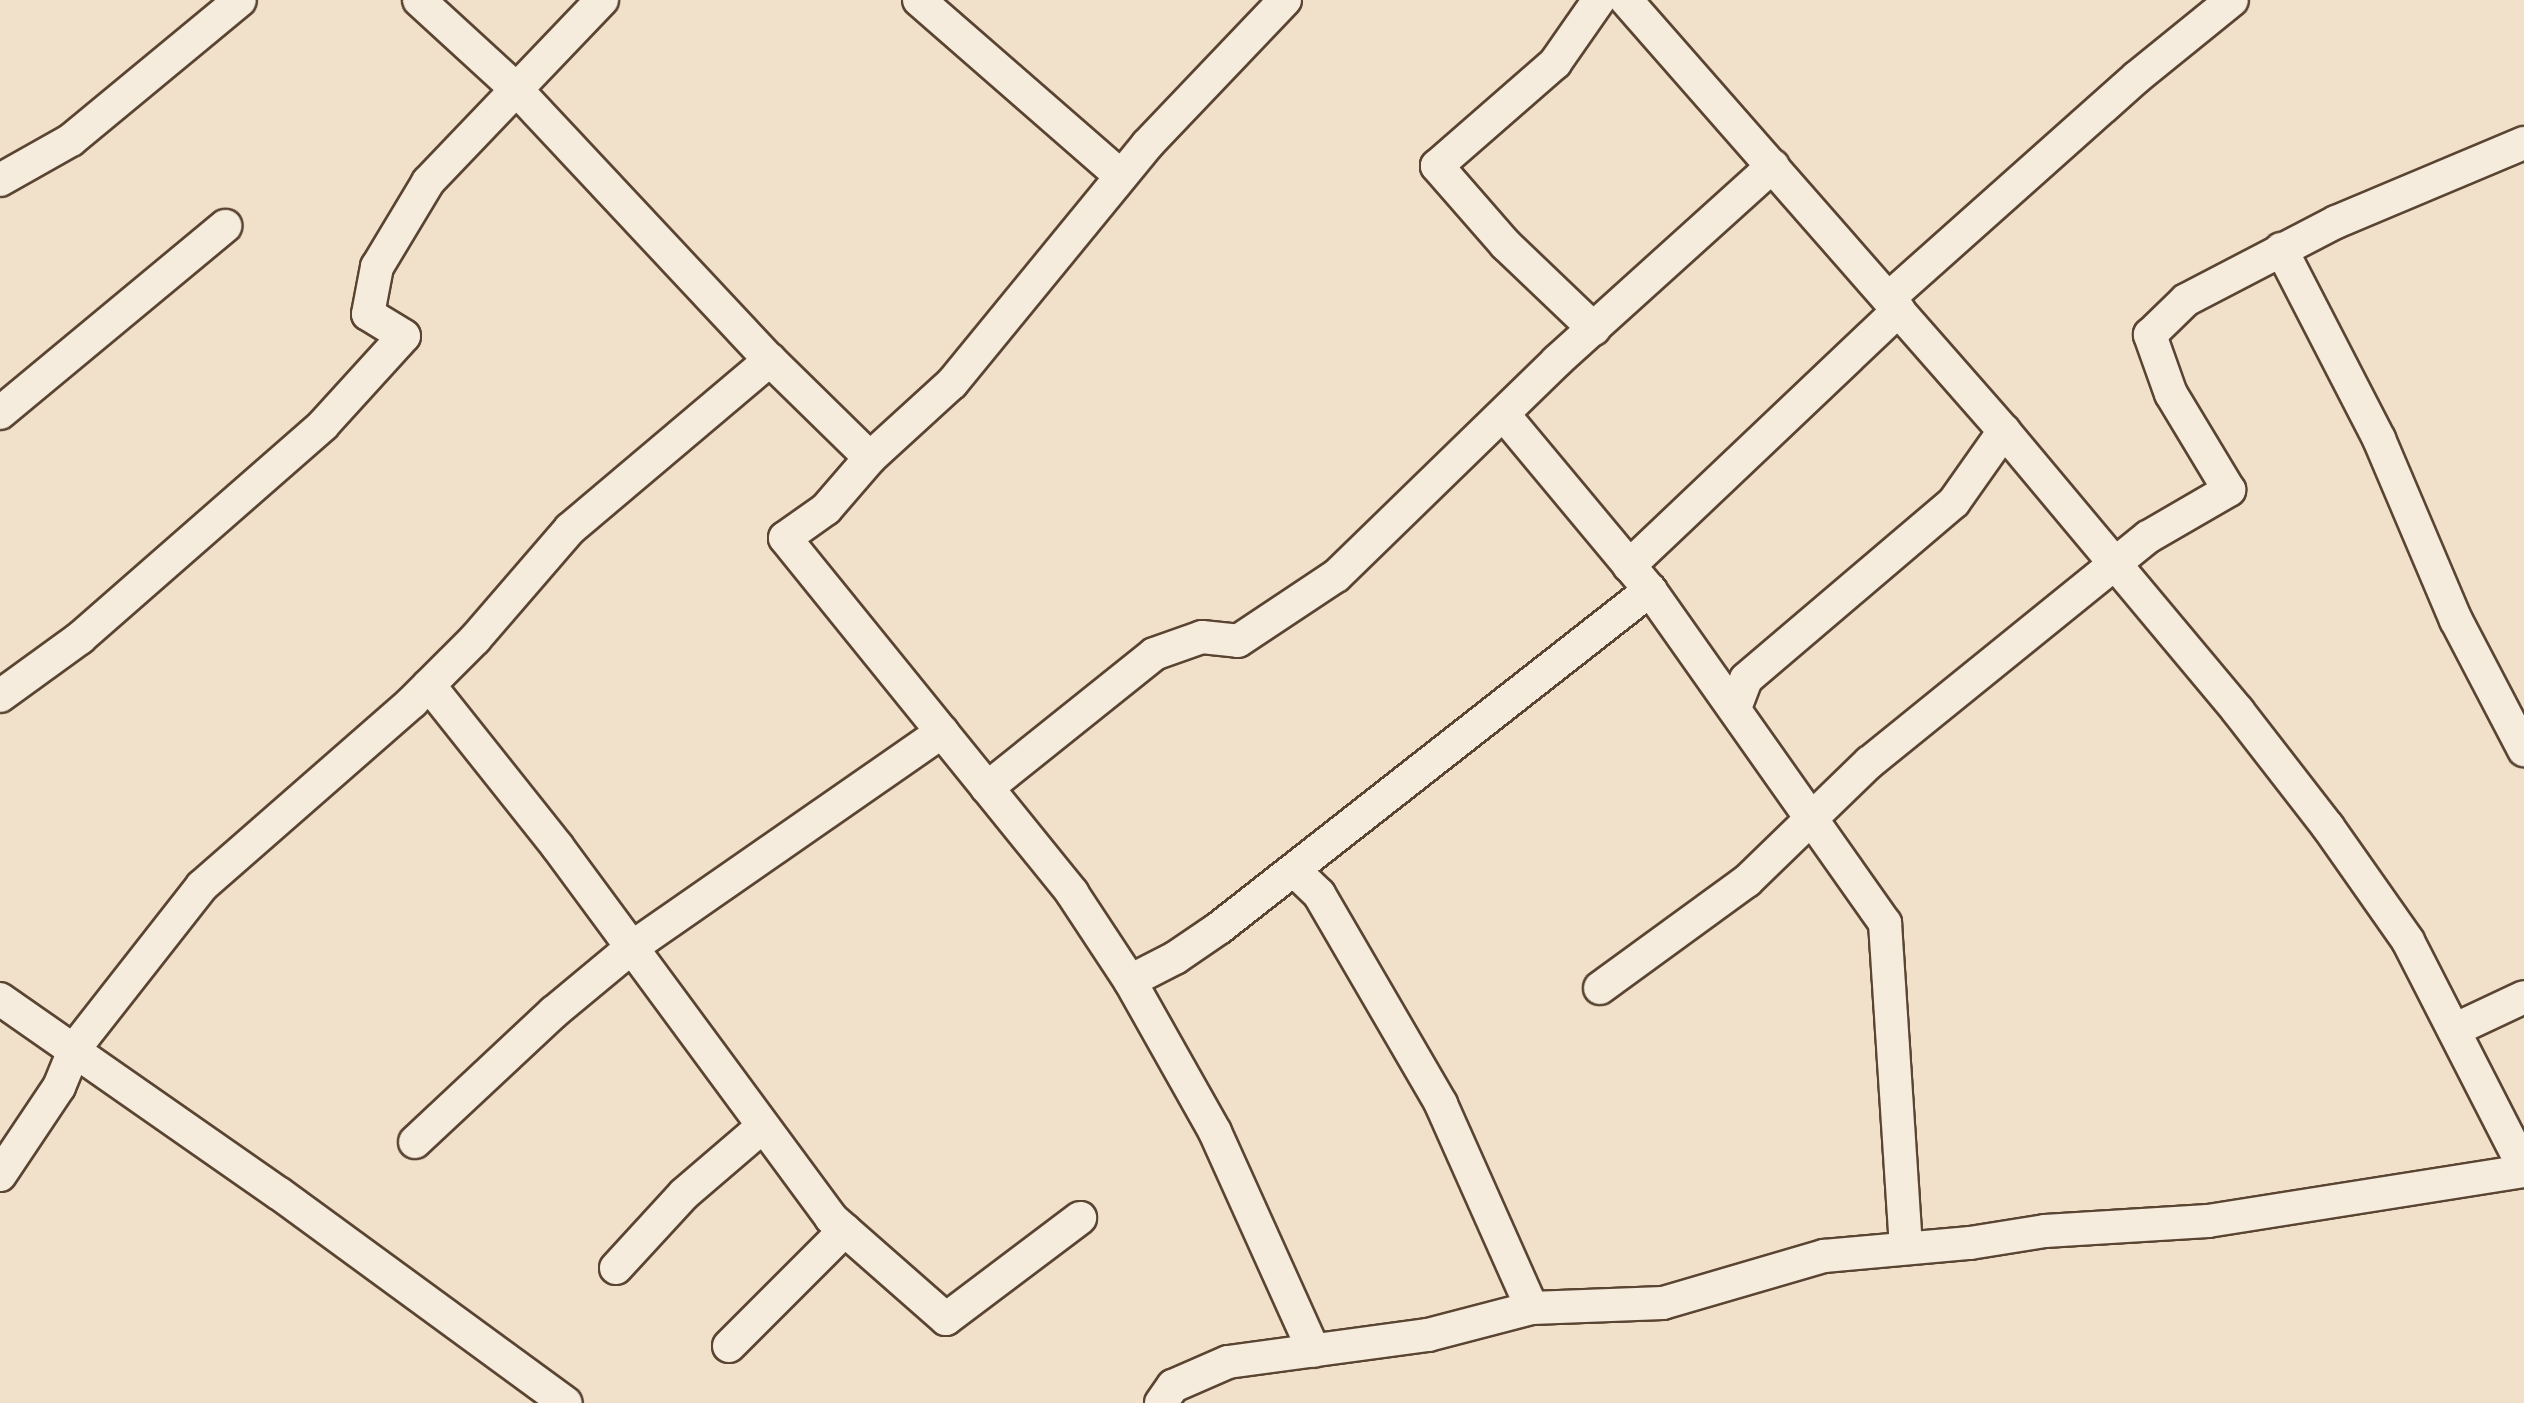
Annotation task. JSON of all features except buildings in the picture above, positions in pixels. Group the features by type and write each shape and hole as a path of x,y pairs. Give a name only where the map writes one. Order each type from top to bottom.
{"street":[{"path":"0,180 71,140 240,0"},
{"path":"419,0 516,89 770,360 870,458"},
{"path":"0,696 80,638 282,462 404,336 368,314 377,267 428,182 602,0"},
{"path":"919,0 1121,176"},
{"path":"1594,329 1506,245 1437,166 1555,62 1599,0"},
{"path":"1161,1403 1173,1386 1228,1362 1428,1335 1532,1308 1663,1303 1769,1268 1906,1246 1970,1243 2045,1231 2208,1220 2524,1170 2408,941 2328,828 2004,431 1626,0"},
{"path":"1130,981 1175,958 1294,870 1640,578 1894,304 2137,77 2232,0"},
{"path":"1266,7 952,383 870,458 826,509 784,538 1072,893 1130,981 1215,1132 1314,1351"},
{"path":"1600,988 1734,892 1870,762 2148,537 2229,490 2171,394 2150,335 2186,300 2280,249 2524,143"},
{"path":"986,788 1154,654 1202,637 1238,641 1336,576 1594,329 1773,166"},
{"path":"0,413 225,226"},
{"path":"2280,249 2379,440 2456,620 2524,750"},
{"path":"0,1175 59,1088 74,1048 202,886 429,685 476,639 570,529 770,360"},
{"path":"1504,415 1640,578 1885,922 1906,1246"},
{"path":"1735,708 1746,679 1954,502 2004,431"},
{"path":"429,685 631,948 761,1128 845,1230 946,1319 1080,1218"},
{"path":"415,1142 554,1012 631,948 942,732"},
{"path":"1294,870 1319,894 1441,1104 1532,1308"},
{"path":"2454,1030 2524,996"},
{"path":"0,1000 74,1048 566,1403"},
{"path":"616,1268 684,1194 761,1128"},
{"path":"729,1346 845,1230"}]}
